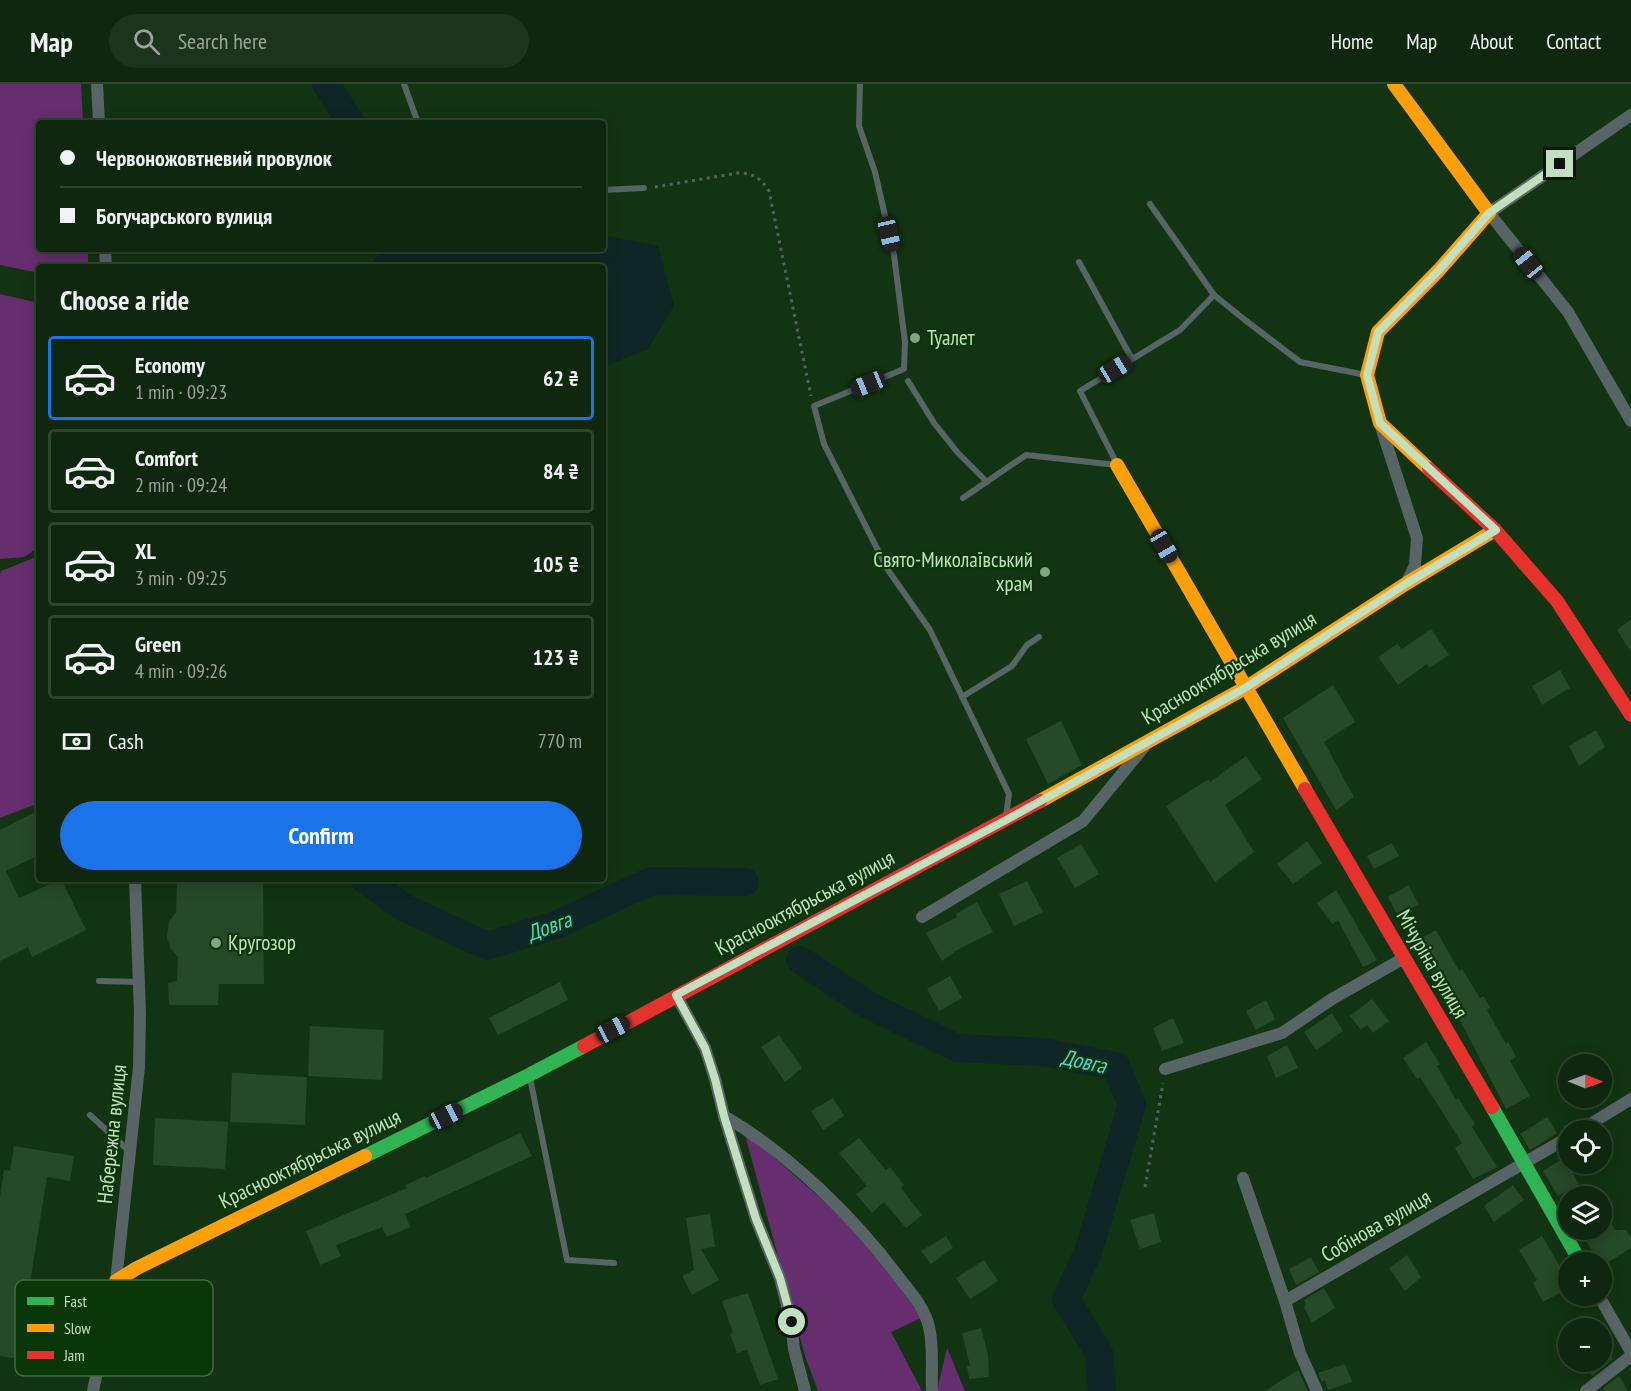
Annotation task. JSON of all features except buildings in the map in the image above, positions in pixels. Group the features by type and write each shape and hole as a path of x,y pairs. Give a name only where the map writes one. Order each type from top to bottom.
{"street":[{"path":"98,84 99,120"},
{"path":"1394,84 1489,213 1568,312 1631,421"},
{"path":"1407,583 1415,565 1417,538 1367,375 1378,332 1439,270 1489,213 1631,115"},
{"path":"1380,423 1496,530 1557,601 1631,715"},
{"name":"Мічуріна вулиця","path":"1117,465 1575,1252"},
{"name":"Краснооктябрьська вулиця","path":"118,1280 157,1257 529,1075 1006,820 1245,688 1407,583 1496,530"},
{"path":"922,917 1083,821 1151,740"},
{"name":"Набережна вулиця","path":"116,1280 139,1066 135,882"},
{"path":"1165,1069 1282,1033 1332,999 1404,958"},
{"path":"676,995 705,1048 756,1219 780,1278 792,1322 794,1349 804,1391"},
{"path":"1596,1120 1631,1099"},
{"path":"724,1116 782,1155 878,1249 918,1302 929,1326 932,1391"},
{"name":"Собінова вулиця","path":"1285,1301 1558,1144"},
{"path":"1243,1178 1285,1301 1300,1353 1317,1391"},
{"path":"1586,1391 1631,1354 1605,1306"},
{"name":"Набережна вулиця","path":"93,1391 96,1376"}],"lane":[{"path":"404,84 417,120"},
{"path":"860,84 860,126 875,172 894,255 905,342 904,369 814,406 824,444 888,570 930,630 1009,794 1006,820"},
{"path":"606,190 644,189"},
{"path":"1150,204 1214,295 1300,362 1367,375"},
{"path":"1079,262 1132,359"},
{"path":"1117,465 1080,391 1180,330 1214,295"},
{"path":"908,381 934,423 958,453 987,482"},
{"path":"963,498 1026,455 1117,465"},
{"path":"963,697 1012,666 1027,645 1039,637"},
{"path":"99,981 139,981"},
{"path":"529,1075 567,1260 614,1263"},
{"path":"90,1115 130,1151"}],"path":[{"path":"644,189 738,172 760,177 769,191 814,406"},
{"path":"1145,1187 1165,1069"}],"shaded area":[{"path":"0,84 81,84 83,120 36,120 36,252 88,252 88,264 36,264 36,272 0,265"},
{"path":"0,294 36,302 36,549 24,557 0,559"},
{"path":"36,557 36,804 0,818 0,574 1,571"},
{"path":"744,1131 836,1212 881,1260 921,1318 891,1332 922,1391 818,1391 805,1356"},
{"path":"947,1348 965,1391 937,1391"}],"water":[{"path":"606,236 658,246 674,306 648,349 606,366 606,264 422,264 425,260 446,252 606,252"}],"waterway":[{"name":"Довга","path":"326,84 349,120"},
{"name":"Довга","path":"389,264 402,252"},
{"path":"425,260 426,252"},
{"name":"Довга","path":"368,882 405,908 487,946 558,924 651,881 745,882"},
{"name":"Довга","path":"800,960 868,1005 957,1048 1042,1052 1116,1066 1132,1105 1088,1252 1066,1299 1099,1353 1102,1391"}],"traffic: fast":[{"path":"365,1156 584,1046"},
{"path":"1492,1107 1575,1252"}],"traffic: slow":[{"path":"1394,84 1489,213 1439,270 1378,332 1367,375 1380,423 1429,469"},
{"path":"1117,465 1305,789"},
{"path":"1040,801 1245,688 1407,583 1495,530"},
{"path":"118,1280 137,1268 365,1156"}],"traffic: jam":[{"path":"1429,469 1495,530 1557,601 1631,715"},
{"path":"1305,789 1492,1107"},
{"path":"584,1046 1040,801"}],"place":[{"name":"Туалет","path":"915,338"},
{"name":"Свято-Миколаївський храм","path":"1045,572"},
{"name":"Кругозор","path":"216,943"}],"route":[{"path":"792,1322 780,1278 756,1219 705,1048 676,995 1006,820 1245,688 1407,583 1496,530 1380,423 1367,375 1378,332 1439,270 1489,213 1560,164"}]}
